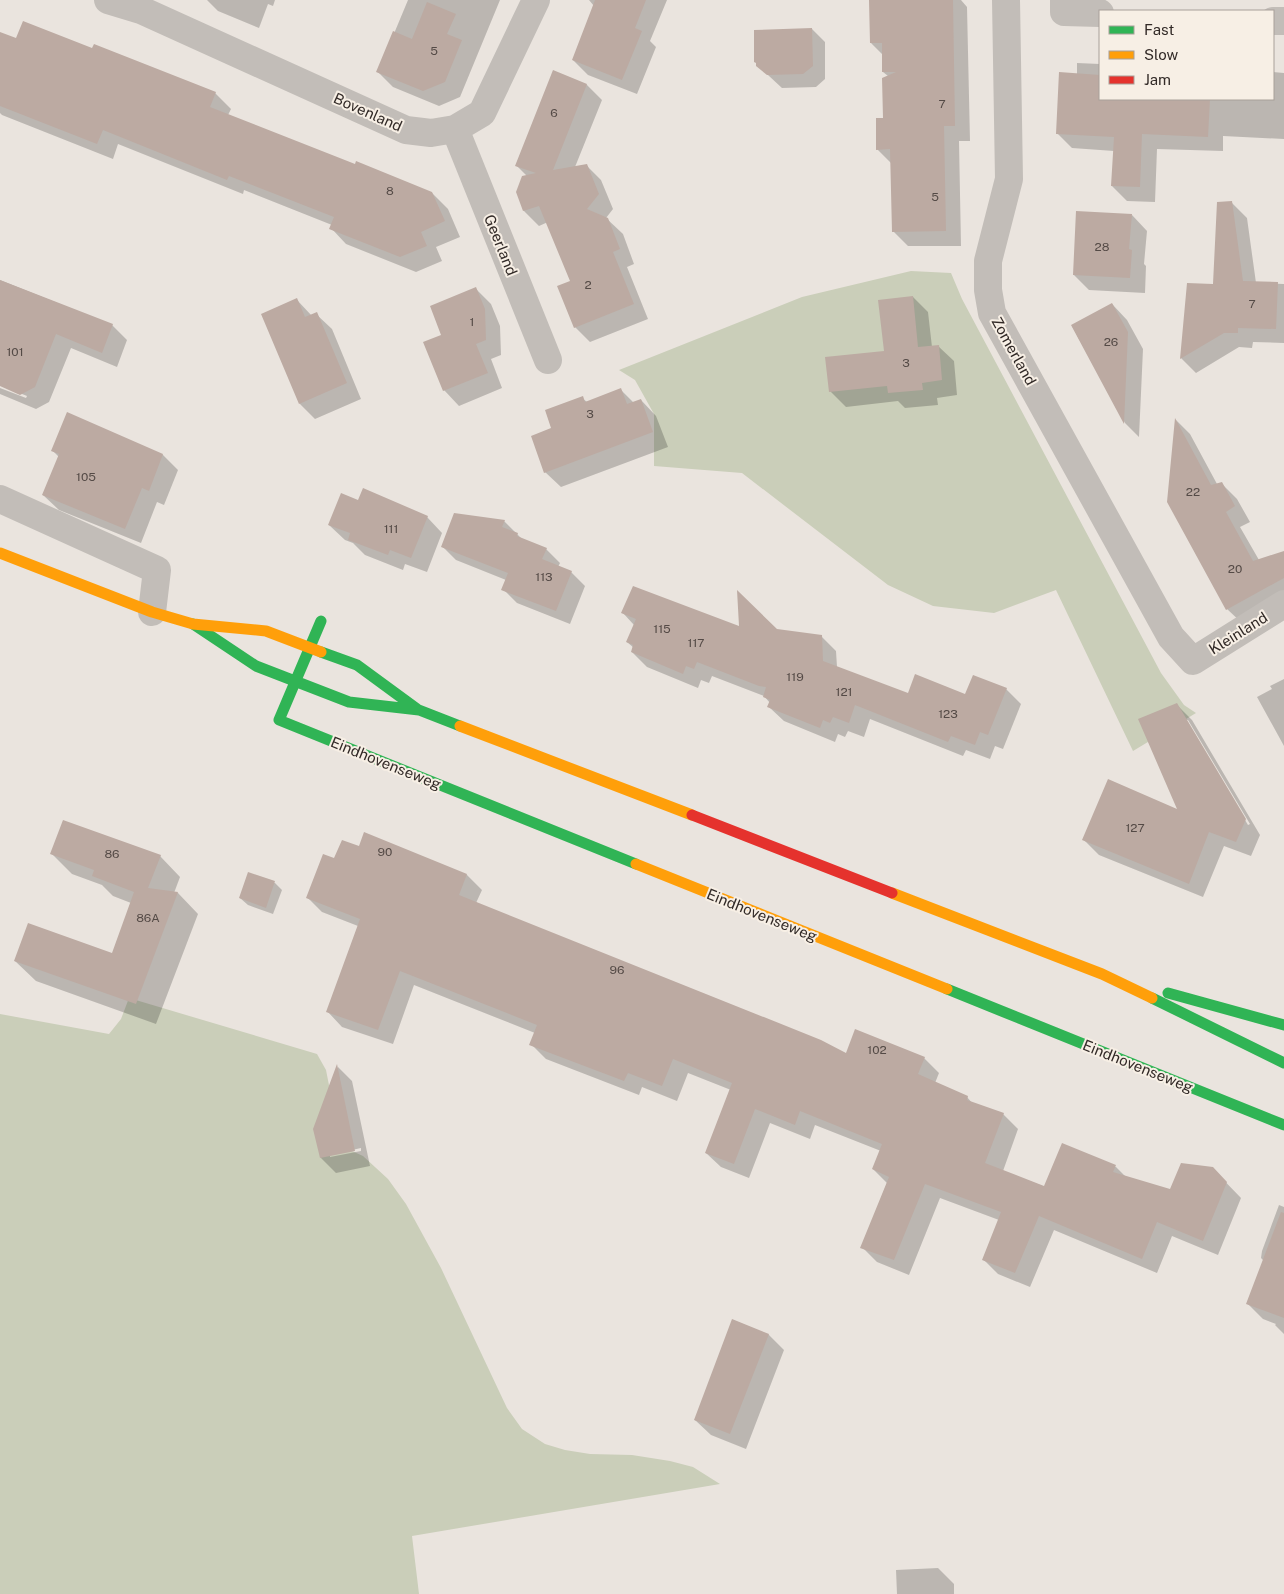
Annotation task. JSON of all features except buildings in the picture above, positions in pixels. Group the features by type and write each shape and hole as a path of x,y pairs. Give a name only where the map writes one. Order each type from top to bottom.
{"main road":[{"path":"0,553 152,612 193,624 266,631 356,665 418,710"},
{"name":"Eindhovenseweg","path":"322,621 279,720 1284,1125"},
{"path":"193,624 256,666 349,702 418,710 1102,974 1284,1064"},
{"path":"1102,974 1284,1025"}],"street":[{"name":"Bovenland","path":"108,0 143,5 406,130 431,133 455,129 482,113 536,0"},
{"name":"Zomerland","path":"1006,0 1009,179 988,261 988,290 992,313 1171,637 1193,661"},
{"path":"1064,0 1064,12 1099,13"},
{"name":"Geerland","path":"455,129 548,360"},
{"path":"0,499 158,570 152,612"},
{"name":"Kleinland","path":"1193,661 1284,604"}],"green space":[{"path":"911,271 951,273 962,299 1161,673 1184,705 1196,713 1133,751 1056,590 994,613 933,606 888,585 742,473 654,466 654,414 635,380 619,370 802,297"},
{"path":"129,998 317,1054 326,1070 341,1146 363,1156 388,1179 406,1204 441,1268 507,1408 522,1429 545,1444 565,1450 590,1454 632,1455 693,1467 720,1484 412,1536 419,1594 0,1594 0,1014 109,1034 121,1019"}],"traffic: fast":[{"path":"321,621 279,720 636,864"},
{"path":"193,624 256,666 349,702 419,710 460,726"},
{"path":"321,652 357,665 417,709"},
{"path":"947,989 1284,1125"},
{"path":"1168,993 1284,1025"},
{"path":"1152,998 1284,1063"}],"traffic: slow":[{"path":"0,553 152,612 193,624 266,631 321,652"},
{"path":"460,726 692,815"},
{"path":"636,864 947,989"},
{"path":"892,893 1102,974 1152,998"}],"traffic: jam":[{"path":"692,815 892,893"}]}
